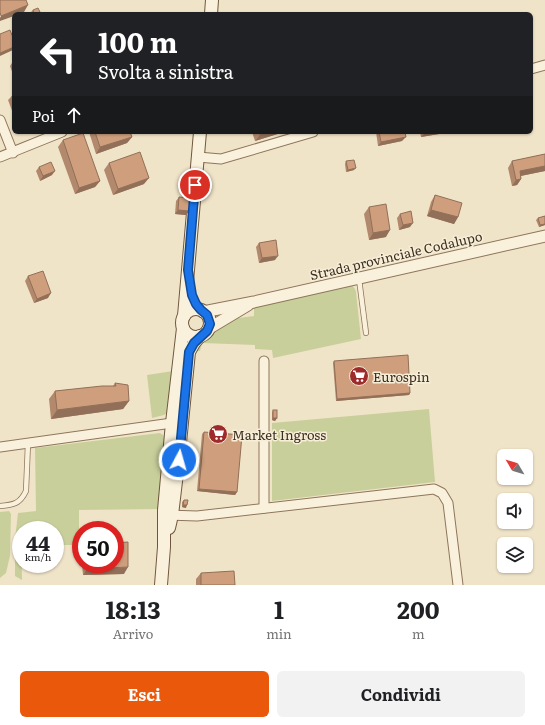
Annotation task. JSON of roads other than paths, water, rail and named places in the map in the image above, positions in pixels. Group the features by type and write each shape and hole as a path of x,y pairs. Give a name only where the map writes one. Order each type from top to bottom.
{"main road":[{"path":"211,12 212,0"},
{"path":"161,585 168,515 172,423 184,322 200,134"},
{"path":"168,515 177,473 190,349 204,333 209,319 196,304 192,295 188,270"},
{"path":"184,322 192,310 202,311"},
{"path":"184,322 190,336 195,337 204,333"}],"street":[{"path":"533,69 545,65"},
{"path":"0,120 13,153"},
{"path":"0,157 57,134"},
{"path":"198,157 221,159 306,134"},
{"name":"Strada provinciale Codalupo","path":"202,311 254,302 545,236"},
{"path":"204,333 254,302"},
{"path":"264,361 264,508"},
{"path":"0,447 172,423 177,417 181,385 188,366"},
{"path":"172,423 177,428 178,432 175,457 177,473"},
{"path":"168,515 197,516 264,508 316,504 434,489 442,493 448,503 458,585"}],"lane":[{"path":"359,278 366,333"},
{"path":"0,506 17,503 23,498 26,491 28,443"}],"place":[{"name":"Eurospin","path":"359,376"},
{"name":"Market Ingross","path":"218,434"}]}
